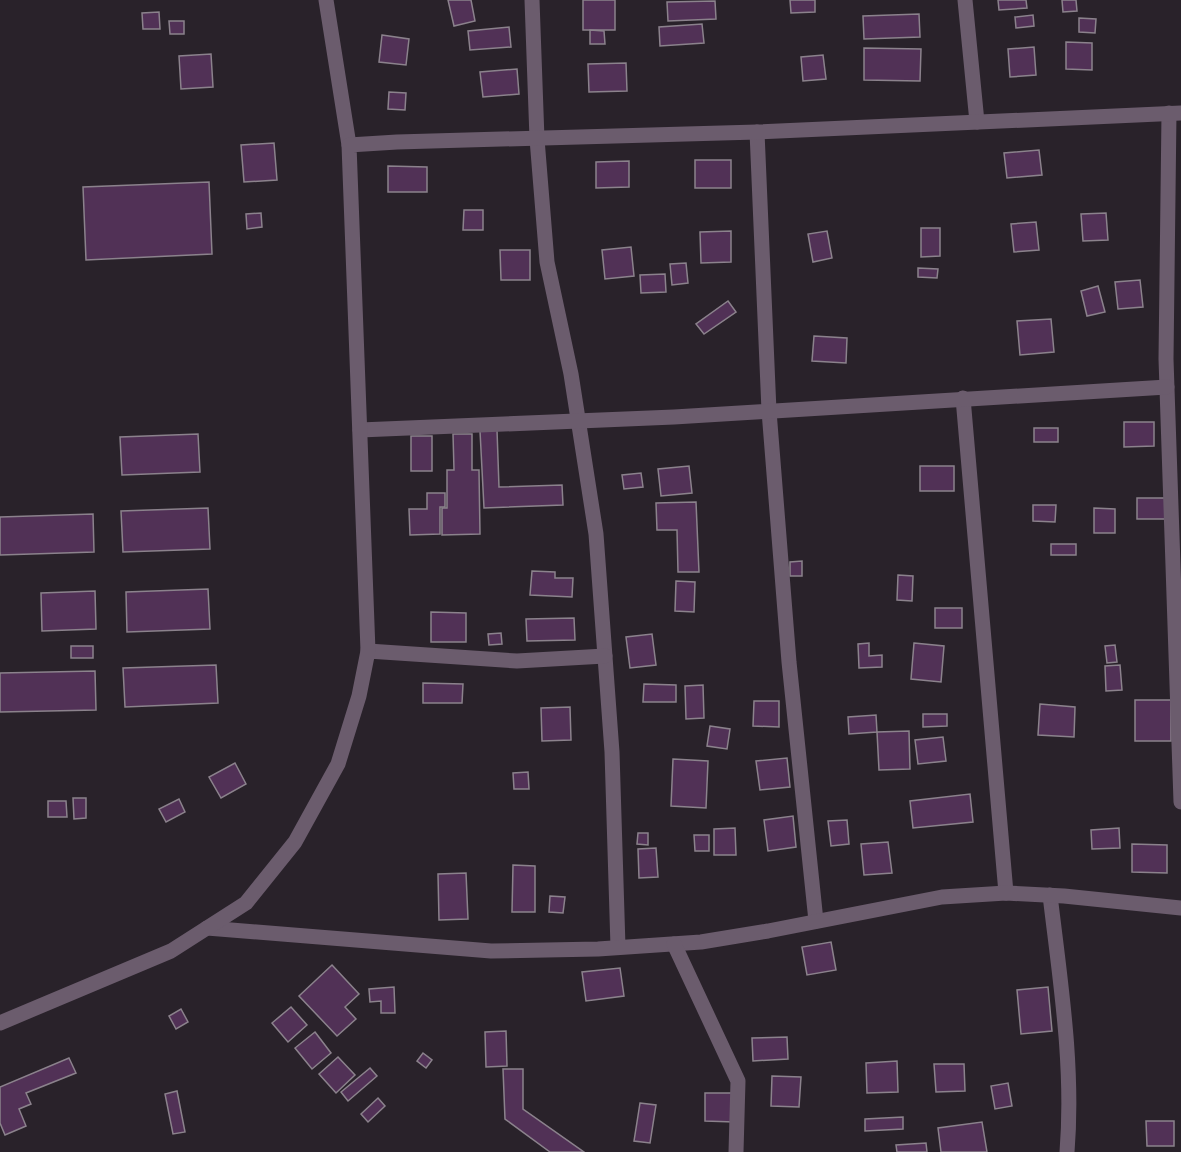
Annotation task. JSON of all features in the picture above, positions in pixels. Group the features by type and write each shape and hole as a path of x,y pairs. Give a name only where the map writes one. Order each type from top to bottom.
{"street":[{"path":"0,1023 171,951 246,903 295,842 338,764 359,696 368,651 349,145 326,0"},
{"path":"532,0 537,139 547,262 579,421 596,534 612,752 618,947"},
{"path":"965,0 977,122"},
{"path":"349,145 757,132 1175,113 1167,387 1174,413 1181,802"},
{"path":"757,132 769,411 789,662 816,921"},
{"path":"360,430 769,411 1167,387"},
{"path":"963,398 1006,893"},
{"path":"368,651 517,661 605,656"},
{"path":"207,928 491,951 701,942 942,897 1006,893 1181,908"},
{"path":"1050,895 1068,1067 1067,1152"},
{"path":"674,944 738,1081 736,1152"}],"building":[{"path":"448,0 471,0 475,21 454,26"},
{"path":"583,0 615,0 615,30 583,30"},
{"path":"790,0 815,0 815,12 791,13"},
{"path":"998,0 1026,0 1027,8 999,10"},
{"path":"1062,0 1076,0 1077,11 1063,12"},
{"path":"715,1 716,19 668,21 667,2"},
{"path":"159,12 160,29 143,29 142,13"},
{"path":"919,14 920,37 864,39 863,16"},
{"path":"1033,15 1034,26 1016,28 1015,17"},
{"path":"1079,18 1096,19 1095,33 1079,32"},
{"path":"169,21 184,21 184,34 170,34"},
{"path":"702,24 704,43 660,46 659,27"},
{"path":"509,27 511,47 470,50 468,31"},
{"path":"590,30 604,31 605,44 590,44"},
{"path":"382,35 409,39 406,65 379,62"},
{"path":"1066,42 1092,43 1092,70 1066,69"},
{"path":"1034,47 1036,75 1010,77 1008,49"},
{"path":"864,48 921,49 920,81 864,80"},
{"path":"211,54 213,87 181,89 179,56"},
{"path":"823,55 826,79 803,81 801,57"},
{"path":"626,63 627,91 589,92 588,64"},
{"path":"517,69 519,94 483,97 480,72"},
{"path":"389,92 406,93 405,110 388,109"},
{"path":"274,143 277,180 244,182 241,145"},
{"path":"1039,150 1042,175 1007,178 1004,153"},
{"path":"695,160 731,160 731,188 695,188"},
{"path":"629,161 629,187 596,188 596,162"},
{"path":"388,166 427,167 427,192 388,192"},
{"path":"209,182 212,254 86,260 83,187"},
{"path":"464,210 483,210 483,230 463,230"},
{"path":"261,213 262,227 247,229 246,214"},
{"path":"1106,213 1108,240 1083,241 1081,214"},
{"path":"1036,222 1039,250 1014,252 1011,224"},
{"path":"921,228 940,228 940,256 921,257"},
{"path":"731,231 731,262 701,263 700,232"},
{"path":"827,231 832,258 813,262 808,234"},
{"path":"631,247 634,276 605,279 602,250"},
{"path":"500,250 530,250 530,280 501,280"},
{"path":"686,263 688,283 672,285 670,264"},
{"path":"918,268 938,269 937,278 918,277"},
{"path":"665,274 666,292 641,293 640,275"},
{"path":"1140,280 1143,307 1118,309 1115,282"},
{"path":"1098,286 1105,312 1087,316 1081,291"},
{"path":"728,301 736,312 704,334 696,324"},
{"path":"1051,319 1054,352 1020,355 1017,321"},
{"path":"814,336 847,338 846,363 812,361"},
{"path":"1124,422 1154,422 1154,446 1124,447"},
{"path":"1034,428 1058,428 1058,442 1034,442"},
{"path":"497,430 499,487 562,485 563,505 484,508 480,431"},
{"path":"198,434 200,472 122,475 120,437"},
{"path":"453,434 472,434 472,470 479,470 480,534 442,535 442,508 447,508 447,470 454,470"},
{"path":"411,436 432,436 432,471 411,471"},
{"path":"689,466 692,493 661,496 658,469"},
{"path":"920,466 954,466 954,491 920,491"},
{"path":"641,473 643,487 624,489 622,475"},
{"path":"427,493 445,493 445,507 440,507 440,534 410,535 409,509 427,509"},
{"path":"1137,498 1166,498 1166,519 1137,519"},
{"path":"696,502 699,572 678,572 677,530 657,530 656,503"},
{"path":"1033,505 1056,505 1055,522 1033,521"},
{"path":"208,508 210,549 123,552 121,511"},
{"path":"1094,508 1115,509 1115,533 1094,533"},
{"path":"93,514 94,552 0,555 0,517"},
{"path":"1051,544 1076,544 1076,555 1051,555"},
{"path":"802,561 802,576 790,576 790,562"},
{"path":"532,571 555,572 555,578 573,578 572,597 530,595"},
{"path":"898,575 913,576 912,601 897,600"},
{"path":"676,581 695,582 694,612 675,611"},
{"path":"208,589 210,629 127,632 126,592"},
{"path":"95,591 96,629 42,631 41,593"},
{"path":"935,608 962,608 962,628 935,628"},
{"path":"431,612 466,613 466,642 431,642"},
{"path":"574,618 575,640 527,641 526,619"},
{"path":"501,633 502,644 489,645 488,634"},
{"path":"652,634 656,665 630,668 626,637"},
{"path":"869,643 869,656 882,655 882,667 859,668 858,644"},
{"path":"914,643 944,646 941,682 911,679"},
{"path":"1115,645 1117,662 1107,663 1105,646"},
{"path":"71,646 93,646 93,658 71,658"},
{"path":"216,665 218,703 125,707 123,668"},
{"path":"1120,665 1122,690 1106,691 1105,666"},
{"path":"95,671 96,710 0,712 0,673"},
{"path":"423,683 463,684 462,703 423,703"},
{"path":"644,684 676,685 676,702 643,702"},
{"path":"703,685 704,718 686,719 685,686"},
{"path":"1135,700 1171,700 1171,741 1135,741"},
{"path":"754,701 779,701 779,727 753,726"},
{"path":"1040,704 1075,707 1074,737 1038,735"},
{"path":"570,707 571,740 542,741 541,708"},
{"path":"923,714 947,714 947,726 923,727"},
{"path":"876,715 877,732 849,734 848,717"},
{"path":"710,726 730,729 727,749 707,746"},
{"path":"909,731 910,769 879,770 877,732"},
{"path":"943,737 946,761 918,764 915,740"},
{"path":"787,758 790,787 760,790 756,761"},
{"path":"673,759 708,761 706,808 671,806"},
{"path":"235,763 246,784 221,798 209,777"},
{"path":"528,772 529,789 514,789 513,773"},
{"path":"970,794 973,822 913,828 910,801"},
{"path":"73,798 86,798 86,818 74,819"},
{"path":"179,799 185,812 166,822 159,809"},
{"path":"48,801 66,801 67,817 48,817"},
{"path":"793,816 796,847 768,851 764,820"},
{"path":"847,820 849,844 831,846 828,821"},
{"path":"735,828 736,855 714,855 714,829"},
{"path":"1119,828 1120,848 1092,849 1091,830"},
{"path":"638,833 648,833 648,845 637,844"},
{"path":"694,835 709,835 709,851 695,851"},
{"path":"888,842 892,873 864,875 861,844"},
{"path":"1132,844 1167,845 1167,873 1132,872"},
{"path":"656,848 658,877 639,878 638,849"},
{"path":"513,865 535,866 535,912 512,912"},
{"path":"466,873 468,919 439,920 438,874"},
{"path":"550,896 565,897 563,913 549,912"},
{"path":"831,942 836,970 807,975 802,947"},
{"path":"332,965 359,994 345,1007 356,1019 337,1036 299,996"},
{"path":"620,968 624,996 586,1001 582,972"},
{"path":"394,987 395,1013 381,1013 381,1001 370,1002 369,989"},
{"path":"1048,987 1052,1031 1021,1034 1017,990"},
{"path":"291,1007 307,1025 288,1042 272,1023"},
{"path":"181,1009 188,1022 176,1029 169,1016"},
{"path":"506,1031 507,1066 486,1067 485,1032"},
{"path":"315,1032 331,1053 312,1069 295,1048"},
{"path":"787,1037 788,1059 753,1061 752,1038"},
{"path":"423,1053 432,1060 426,1068 417,1061"},
{"path":"338,1057 355,1075 336,1093 319,1074"},
{"path":"69,1058 76,1073 26,1093 31,1104 19,1109 26,1126 5,1135 0,1123 0,1087"},
{"path":"897,1061 898,1092 867,1093 866,1063"},
{"path":"934,1064 964,1064 965,1091 936,1092"},
{"path":"370,1068 377,1076 348,1101 341,1092"},
{"path":"503,1069 523,1069 523,1109 584,1152 550,1152 505,1119"},
{"path":"772,1076 801,1077 799,1107 771,1106"},
{"path":"1008,1083 1012,1106 995,1109 991,1086"},
{"path":"177,1091 185,1132 173,1134 165,1094"},
{"path":"705,1093 734,1093 734,1122 705,1121"},
{"path":"378,1098 385,1106 368,1122 361,1114"},
{"path":"640,1103 656,1105 650,1143 634,1141"},
{"path":"903,1117 903,1129 865,1131 865,1119"},
{"path":"1146,1121 1174,1121 1174,1146 1147,1146"},
{"path":"982,1122 987,1152 941,1152 938,1128"},
{"path":"926,1143 927,1152 897,1152 896,1145"}]}
